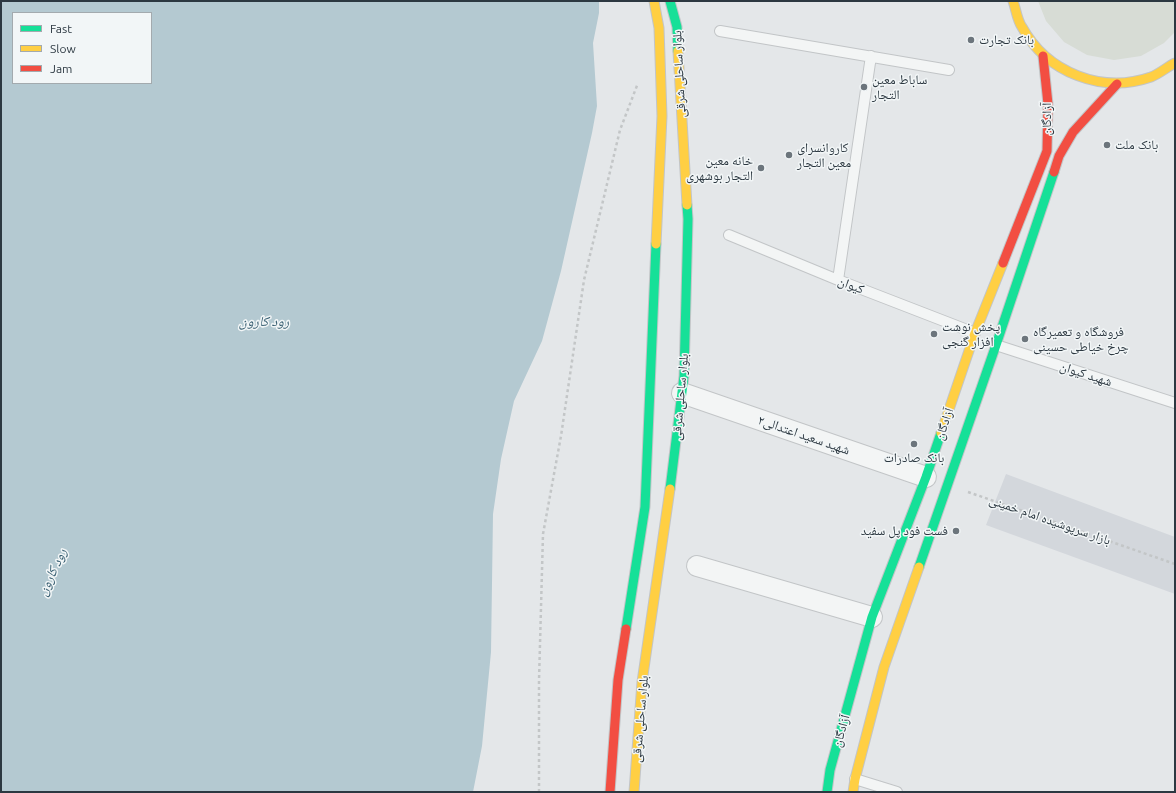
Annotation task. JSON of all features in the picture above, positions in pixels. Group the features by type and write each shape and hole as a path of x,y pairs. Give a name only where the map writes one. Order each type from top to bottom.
{"main road":[{"name":"بلوار ساحلی شرقی","path":"610,792 618,680 645,507 662,116 659,28 654,1"},
{"name":"بلوار ساحلی شرقی","path":"634,792 642,682 668,508 684,376 688,219 677,27 670,1"},
{"path":"1013,1 1015,11 1026,35 1043,56 1065,72 1090,81 1117,84 1143,80 1168,69 1175,63"},
{"name":"آزادگان","path":"827,792 830,770 872,617 926,477 975,333 1047,151 1048,104 1043,56"},
{"name":"آزادگان","path":"853,792 884,667 996,345 1059,156 1073,132 1117,84"}],"street":[{"name":"شهید سعید اعتدالی۲","path":"682,393 926,477"},
{"path":"697,566 872,617"}],"lane":[{"path":"720,31 949,70"},
{"path":"838,280 871,56"},
{"name":"کیوان","path":"729,235 838,280 975,333"},
{"name":"شهید کیوان","path":"996,345 1175,403"},
{"path":"855,779 897,792"}],"path":[{"path":"539,792 539,681 543,534 561,436 584,280 620,130 640,79"},
{"name":"بازار سرپوشیده امام خمینی","path":"948,485 1175,564"}],"shaded area":[{"path":"1038,1 1175,1 1175,32 1164,43 1141,56 1114,60 1087,55 1064,42 1046,21"},
{"path":"1006,474 1175,537 1175,594 986,525"}],"water":[{"name":"رود کارون","path":"1,1 599,1 599,13 593,43 597,106 592,133 561,271 542,341 514,401 501,459 493,514 491,652 482,746 473,792 1,792"}],"traffic: fast":[{"path":"670,1 677,27 678,51"},
{"path":"919,567 1054,172"},
{"path":"670,489 684,376 688,219 687,205"},
{"path":"626,629 645,507 656,244"},
{"path":"827,792 830,770 872,617 926,477 941,433"}],"traffic: slow":[{"path":"654,1 659,28 662,116 656,244"},
{"path":"1013,1 1020,24 1033,43 1046,57 1061,68 1078,76 1095,81 1114,83 1132,82 1154,76 1175,63"},
{"path":"678,51 687,205"},
{"path":"941,433 975,333 1003,263"},
{"path":"634,792 642,682 670,489"},
{"path":"853,792 884,667 919,567"}],"traffic: jam":[{"path":"1003,263 1047,151 1048,104 1043,56"},
{"path":"1054,172 1059,156 1073,132 1117,84"},
{"path":"610,792 618,680 626,629"}],"place":[{"name":"بانک تجارت","path":"971,40"},
{"name":"ساباط معین التجار","path":"864,87"},
{"name":"بانک ملت","path":"1107,145"},
{"name":"کاروانسرای معین التجار","path":"789,155"},
{"name":"خانه معین التجار بوشهری","path":"761,168"},
{"name":"پخش نوشت افزار گنجی","path":"934,334"},
{"name":"فروشگاه و تعمیرگاه چرخ خیاطی حسینی","path":"1025,339"},
{"name":"بانک صادرات","path":"914,444"},
{"name":"فست فود پل سفید","path":"956,531"}]}
